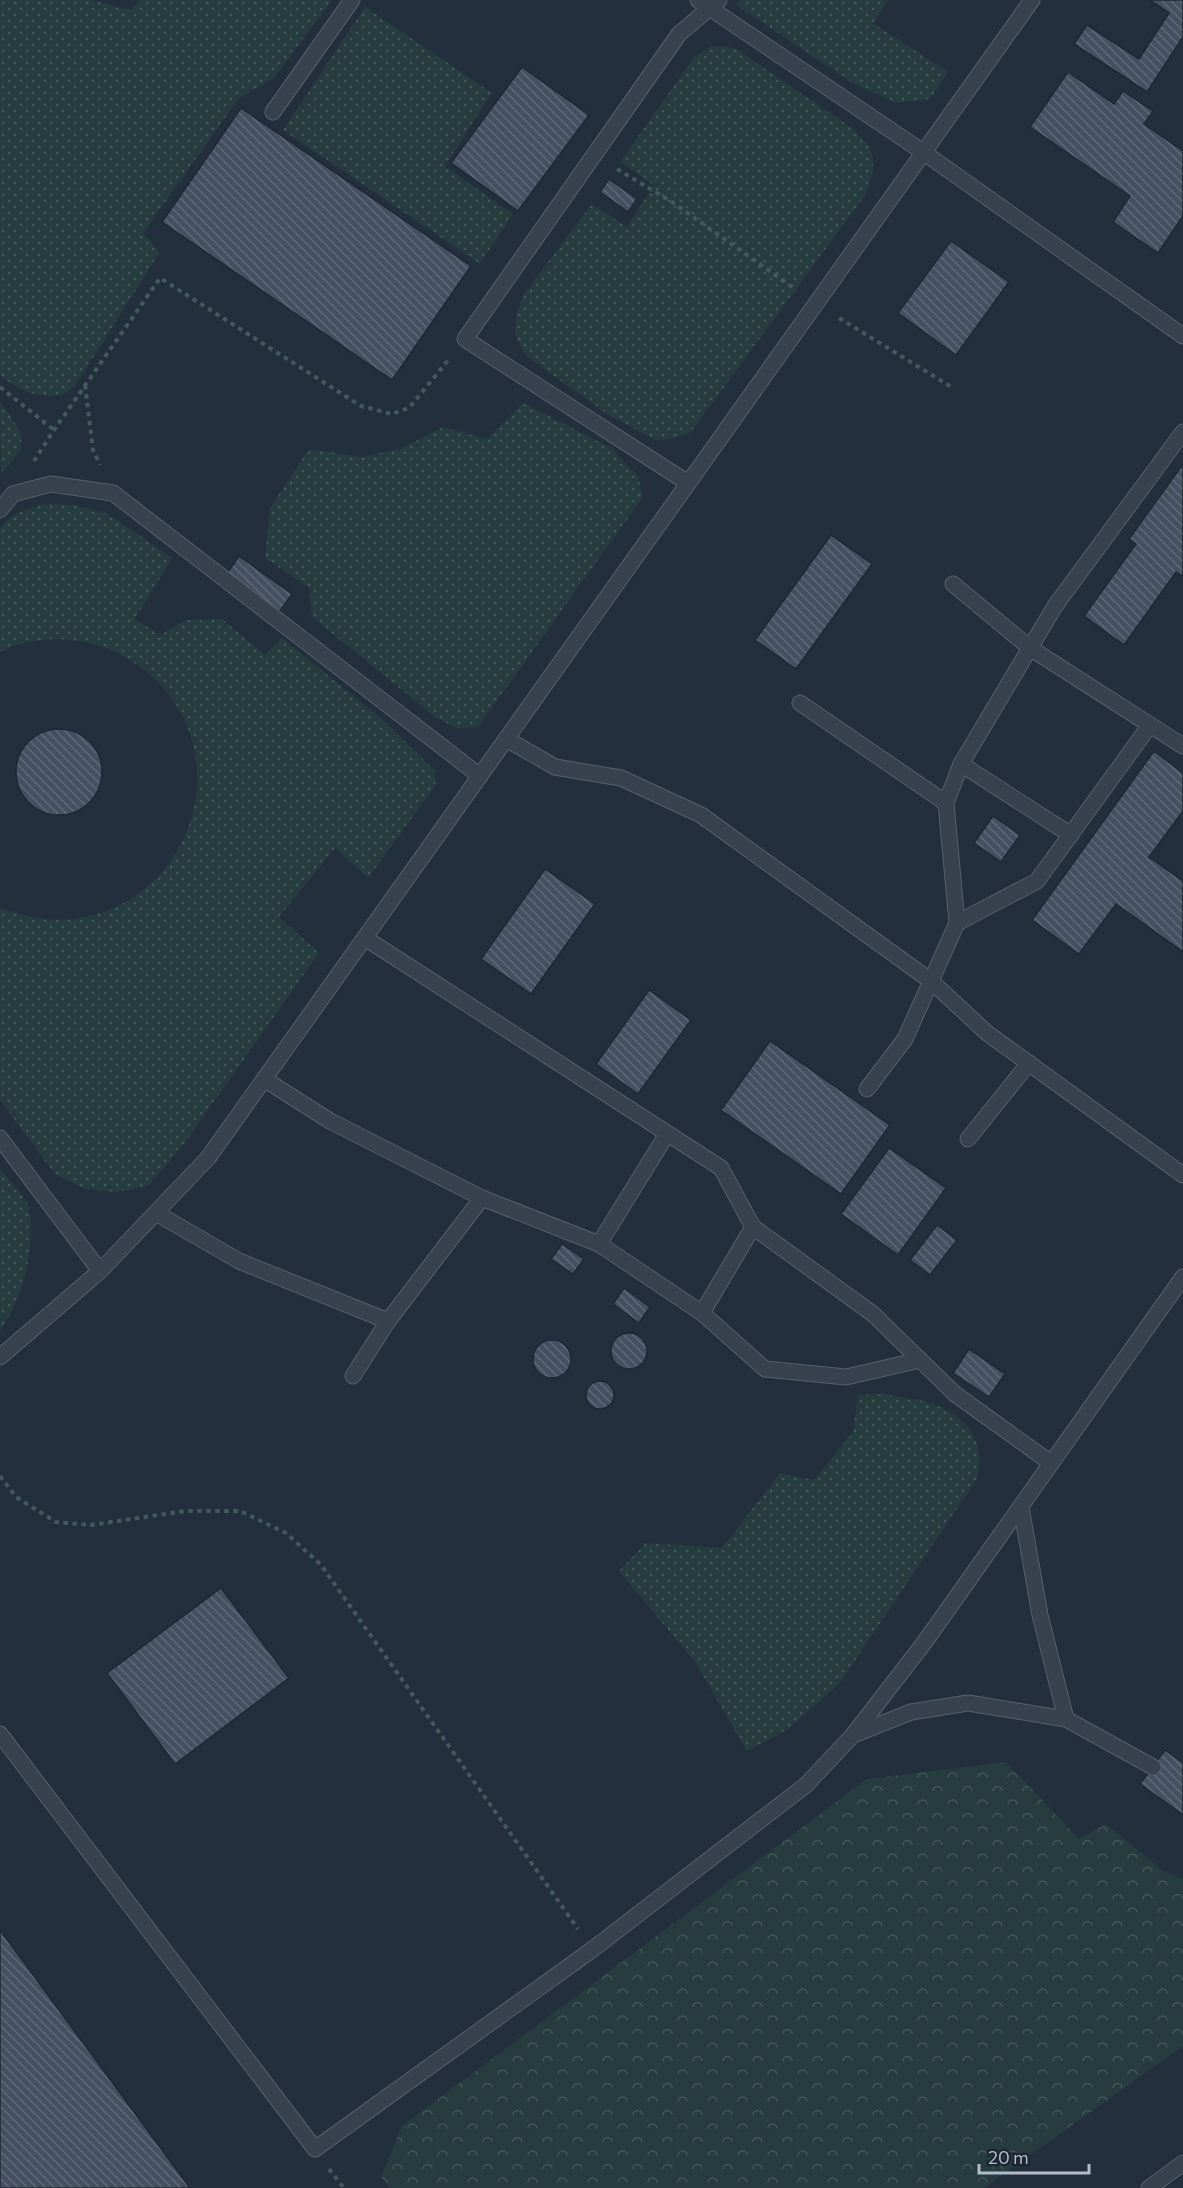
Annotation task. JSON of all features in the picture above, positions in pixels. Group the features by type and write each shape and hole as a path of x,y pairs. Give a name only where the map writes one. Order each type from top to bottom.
{"lane":[{"path":"273,112 352,0"},
{"path":"0,1357 100,1271 208,1158 1032,0"},
{"path":"688,483 465,339 679,34 708,3 1183,336"},
{"path":"867,1089 904,1039 957,923 946,803 961,764 1055,606 1183,432"},
{"path":"0,510 14,494 51,484 113,493 480,776"},
{"path":"953,584 1030,648 1183,746"},
{"path":"800,704 946,803"},
{"path":"957,923 1038,881 1150,725"},
{"path":"506,739 555,767 621,778 701,815 931,981 987,1033 1183,1175"},
{"path":"961,764 1071,835"},
{"path":"365,938 721,1168 753,1227 873,1314 955,1394 1051,1463"},
{"path":"968,1139 1029,1063"},
{"path":"264,1080 330,1121 482,1198 599,1244 702,1313 765,1369 846,1377 920,1360"},
{"path":"599,1244 667,1134"},
{"path":"0,1138 100,1271"},
{"path":"353,1376 387,1321 482,1198"},
{"path":"156,1212 239,1261 387,1321"},
{"path":"702,1313 753,1227"},
{"path":"0,1734 315,2149 593,1949 806,1785 853,1735 924,1643 1183,1277"},
{"path":"1021,1507 1040,1615 1066,1719"},
{"path":"853,1735 911,1712 968,1703 1066,1719 1153,1767"},
{"path":"1149,2188 1183,2163"}],"path":[{"path":"594,156 672,202 816,304 953,388"},
{"path":"14,494 85,384 160,278 361,406 392,414 409,408 465,339"},
{"path":"85,384 93,450 113,493"},
{"path":"0,387 54,430"},
{"path":"0,1476 16,1497 56,1522 91,1525 185,1511 240,1511 286,1533 321,1565 593,1949"}],"green space":[{"path":"0,0 91,0 131,10 140,0 332,0 274,78 239,98 143,233 160,252 75,386 55,396 38,395 21,389 0,375"},
{"path":"740,0 888,0 873,23 948,72 930,99 896,103 853,83 736,5"},
{"path":"365,7 492,93 445,166 513,214 480,264 283,130"},
{"path":"712,46 726,46 738,50 852,128 868,145 873,158 873,171 866,194 691,432 673,439 655,440 607,414 526,356 515,335 516,316 523,295 592,204 627,227 654,185 620,162 695,56"},
{"path":"0,401 21,432 21,450 1,473"},
{"path":"523,403 611,448 638,476 643,497 478,727 456,728 435,717 312,617 309,588 265,558 270,508 309,449 362,457 400,449 443,427 487,439"},
{"path":"44,504 73,505 108,514 172,558 135,619 160,635 186,620 222,619 265,655 282,638 383,720 434,770 436,785 368,878 335,848 279,917 319,953 184,1144 148,1186 117,1192 84,1189 54,1173 0,1100 0,908 40,918 60,920 80,918 117,906 148,886 172,860 188,828 196,793 196,758 186,723 165,690 151,675 126,657 97,645 61,639 23,643 0,652 0,528 14,515"},
{"path":"0,1168 26,1201 31,1219 31,1235 30,1252 21,1288 8,1319 0,1330"},
{"path":"886,1394 936,1405 958,1418 973,1434 977,1444 979,1466 977,1479 840,1683 787,1730 747,1751 695,1662 619,1571 646,1543 722,1548 780,1473 814,1480 853,1432 858,1395"},
{"path":"1006,1762 1079,1839 1106,1824 1163,1871 1183,1879 1183,2046 984,2188 390,2188 381,2177 402,2126 867,1779"}],"building":[{"path":"1150,0 1183,0 1183,37 1147,92 1074,44 1087,25 1139,59 1169,13"},
{"path":"522,67 589,115 518,211 451,163"},
{"path":"1068,72 1114,104 1123,91 1153,111 1144,124 1183,151 1183,216 1158,253 1113,222 1130,196 1030,127"},
{"path":"241,108 471,266 392,380 162,222"},
{"path":"609,179 637,199 628,212 600,192"},
{"path":"951,241 1009,282 956,355 898,313"},
{"path":"1183,464 1183,577 1176,572 1124,645 1084,616 1136,544 1129,539"},
{"path":"831,535 872,564 796,669 755,640"},
{"path":"239,556 292,594 272,622 219,585"},
{"path":"51,729 67,729 90,741 99,755 102,772 99,789 90,803 67,815 51,815 35,808 23,796 16,780 16,764 23,748 35,736"},
{"path":"1154,751 1183,773 1183,811 1149,857 1183,881 1183,952 1116,904 1079,954 1032,920"},
{"path":"993,816 1020,835 1001,862 974,843"},
{"path":"545,869 595,904 531,994 481,959"},
{"path":"649,990 691,1020 638,1094 596,1064"},
{"path":"770,1041 890,1125 841,1194 721,1110"},
{"path":"889,1148 946,1188 898,1255 841,1214"},
{"path":"937,1225 957,1240 930,1275 910,1260"},
{"path":"562,1244 584,1259 573,1274 551,1259"},
{"path":"624,1288 650,1307 639,1323 613,1304"},
{"path":"629,1333 642,1338 647,1351 642,1364 629,1369 616,1364 611,1351 616,1338"},
{"path":"552,1340 565,1346 571,1359 565,1372 552,1378 539,1372 533,1359 539,1346"},
{"path":"969,1349 1005,1374 989,1397 953,1373"},
{"path":"600,1381 610,1385 614,1395 610,1405 600,1409 590,1405 586,1395 590,1385"},
{"path":"221,1588 289,1678 175,1764 107,1673"},
{"path":"1165,1750 1183,1763 1183,1815 1140,1784"},
{"path":"0,1930 190,2188 0,2188"}]}
